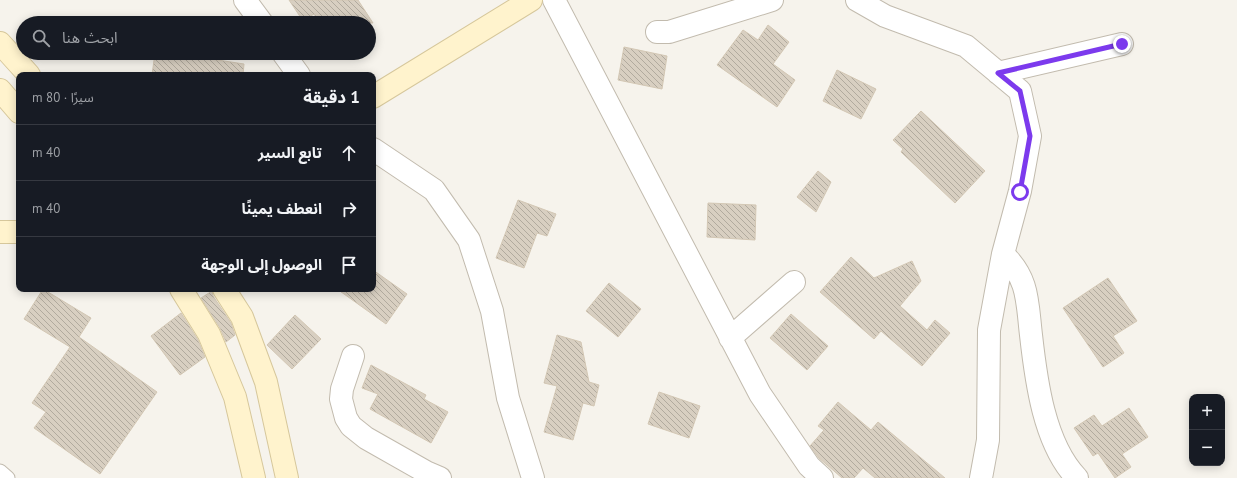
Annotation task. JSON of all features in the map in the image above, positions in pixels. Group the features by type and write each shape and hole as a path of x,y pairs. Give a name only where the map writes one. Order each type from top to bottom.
{"main road":[{"path":"376,95 531,0"},
{"path":"0,43 26,72"},
{"path":"0,90 16,109"},
{"path":"0,232 16,232"},
{"path":"183,292 209,334 235,397 254,478"},
{"path":"226,292 242,317 266,382 287,478"}],"street":[{"path":"245,0 257,16"},
{"path":"554,0 760,394 809,466 822,478"},
{"path":"657,32 669,32 772,0"},
{"path":"857,0 885,16 966,46 1020,91 1030,136 1020,192 1003,254 989,330 988,440 981,478"},
{"path":"998,73 1122,44"},
{"path":"288,60 297,72"},
{"path":"376,151 434,190 469,240 492,311 508,398 533,478"},
{"path":"1003,254 1020,276 1027,298 1036,374 1042,406 1052,438 1059,455 1069,470 1077,478"},
{"path":"730,338 794,282"},
{"path":"353,356 342,389 341,399 346,418 351,426 366,438 426,472 440,478"}],"lane":[{"path":"0,471 8,478"}],"building":[{"path":"289,0 358,0 368,16 315,16 314,14 311,16 300,16"},
{"path":"768,25 789,42 773,64 795,80 777,107 717,65 743,30 758,40"},
{"path":"624,47 667,56 662,89 618,80"},
{"path":"154,60 218,60 244,64 243,72 152,72"},
{"path":"837,70 876,89 861,119 823,101"},
{"path":"921,111 985,171 955,203 901,152 903,149 893,140"},
{"path":"818,171 831,182 816,212 797,197"},
{"path":"518,200 556,214 547,236 537,233 524,268 496,258"},
{"path":"708,203 756,205 755,240 707,237"},
{"path":"851,257 874,278 912,261 921,281 900,306 927,330 935,320 950,333 922,366 881,331 874,339 820,292"},
{"path":"376,272 407,294 386,324 341,292 376,292"},
{"path":"1108,278 1137,321 1113,336 1124,353 1103,367 1063,308"},
{"path":"609,283 641,309 618,337 586,311"},
{"path":"41,292 48,292 91,318 79,337 157,392 100,474 34,428 46,412 32,403 70,347 24,319"},
{"path":"212,292 213,296 231,323 235,335 226,342 220,328 201,298"},
{"path":"181,313 198,340 205,357 180,375 151,336"},
{"path":"791,314 828,346 807,370 770,338"},
{"path":"295,315 321,339 292,369 267,345"},
{"path":"557,335 581,342 589,382 599,385 594,406 583,403 573,440 544,432 557,386 544,383"},
{"path":"371,365 426,395 424,399 448,412 431,443 370,409 378,394 362,388"},
{"path":"659,392 700,406 689,438 648,424"},
{"path":"838,402 871,430 878,422 945,478 875,478 863,468 854,478 842,478 819,458 810,446 824,430 818,426"},
{"path":"1129,408 1148,437 1122,454 1131,467 1115,478 1098,453 1093,456 1074,428 1094,415 1102,426"}],"route":[{"path":"1020,192 1030,136 1020,91 998,73 1122,44"}]}
